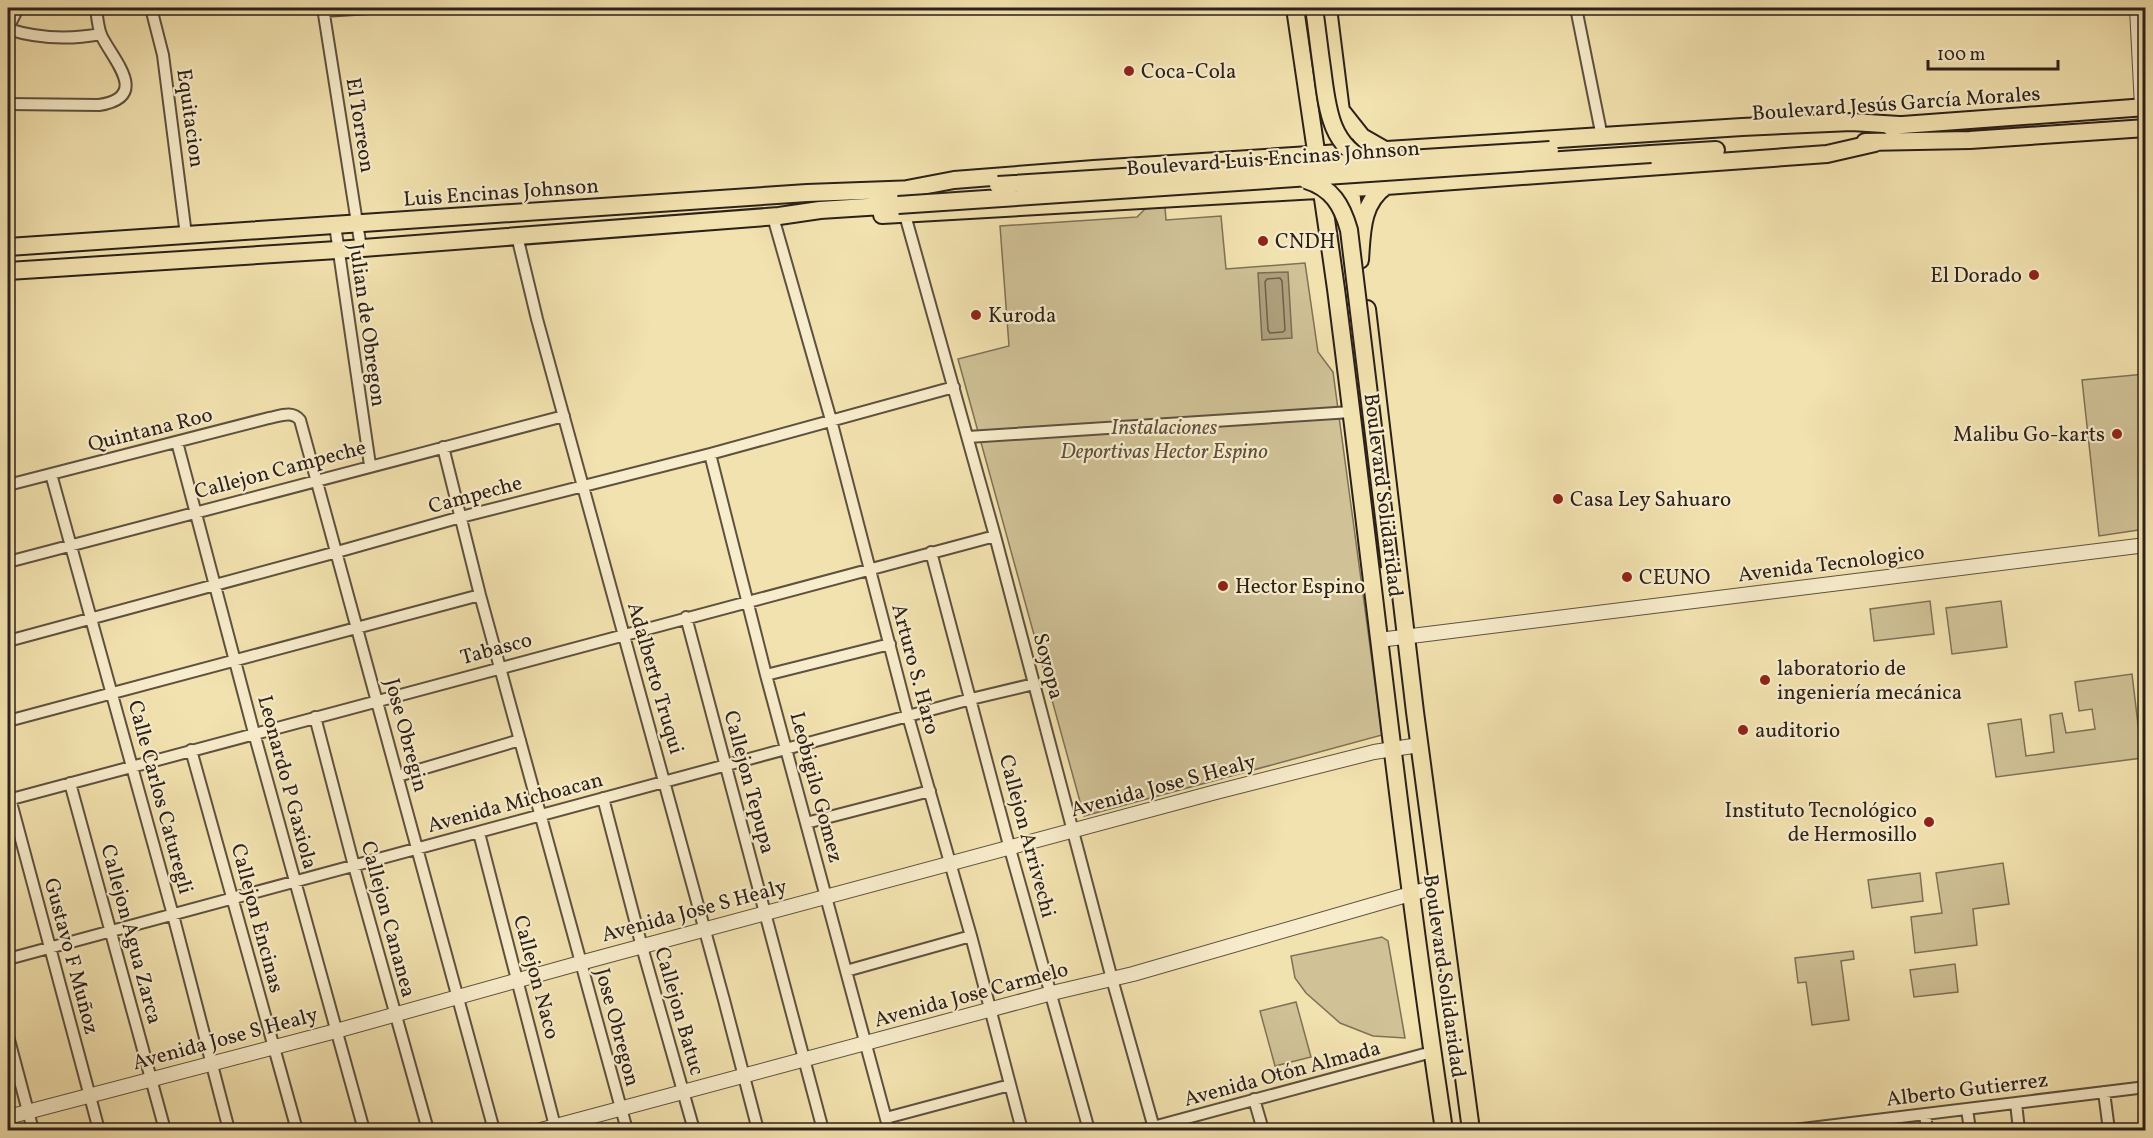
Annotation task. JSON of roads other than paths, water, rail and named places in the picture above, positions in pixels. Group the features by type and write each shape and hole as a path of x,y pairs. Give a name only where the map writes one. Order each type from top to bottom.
{"main road":[{"name":"Boulevard Solidaridad","path":"1295,8 1326,220 1410,894 1444,1131"},
{"path":"1314,8 1328,110 1333,128 1341,142 1351,152 1375,165 1445,169"},
{"name":"Boulevard Solidaridad","path":"1328,8 1419,746 1471,1131"},
{"path":"1300,47 1318,48 1333,42"},
{"name":"Boulevard Jesús García Morales","path":"1650,148 2144,107"},
{"path":"1340,108 1362,138 1387,150"},
{"path":"907,189 977,178 1795,123 1852,122 1899,126"},
{"path":"1283,156 1298,148 1313,127"},
{"name":"Boulevard Jesús García Morales","path":"1650,148 1970,140 2145,128"},
{"path":"8,270 337,250 776,217 820,210 902,210 1350,189 1827,154 1875,143"},
{"name":"Boulevard Luis Encinas Johnson","path":"902,210 1445,169 1650,148"},
{"name":"Boulevard Luis Encinas Johnson","path":"998,185 1228,170 1650,148"},
{"path":"1228,170 1308,180 1323,187 1335,198 1344,212 1349,230 1389,567 1392,583 1402,601"},
{"name":"Luis Encinas Johnson","path":"8,247 807,193 998,185"},
{"path":"1360,260 1367,209 1380,190 1386,186"},
{"path":"1286,192 1302,199 1326,220"},
{"path":"158,261 171,255 183,244 186,235"}],"street":[{"path":"18,8 8,29 47,38 78,38 100,34"},
{"path":"8,104 99,105 122,98 125,91 124,73 100,34 96,8"},
{"name":"Equitacion","path":"151,8 163,55 186,235"},
{"path":"323,9 370,8"},
{"path":"1576,8 1602,136"},
{"path":"2137,8 2144,107"},
{"name":"El Torreon","path":"323,9 361,248"},
{"name":"Soyopa","path":"902,210 968,437 1112,979 1154,1128"},
{"name":"Arturo S. Haro","path":"776,217 908,716 992,1010 1022,1131"},
{"name":"Julian de Obregon","path":"335,225 370,465"},
{"name":"Adalberto Truqui","path":"517,236 758,1131"},
{"name":"Campeche","path":"8,641 461,517 710,454 954,387"},
{"path":"968,437 1351,412"},
{"name":"Quintana Roo","path":"8,485 291,414 297,415 300,420"},
{"name":"Callejon Campeche","path":"8,562 370,465 564,416"},
{"name":"Jose Obregin","path":"300,420 318,479 494,1131"},
{"name":"Leonardo P Gaxiola","path":"177,442 294,882 364,1131"},
{"name":"Jose Obregon","path":"443,447 480,595 627,1131"},
{"name":"Leobigilo Gomez","path":"710,454 766,675 889,1131"},
{"name":"Calle Carlos Caturegli","path":"51,474 230,1131"},
{"name":"Tabasco","path":"8,796 70,783 995,536"},
{"name":"Avenida Tecnologico","path":"1379,640 2145,545"},
{"name":"Callejon Arrivechi","path":"931,552 1010,849 1089,1131"},
{"path":"8,721 480,595"},
{"name":"Callejon Tepupa","path":"686,617 823,1131"},
{"path":"766,675 890,644"},
{"name":"Avenida Michoacan","path":"8,958 1034,684"},
{"name":"Callejon Cananea","path":"315,717 428,1131"},
{"path":"398,776 520,740"},
{"name":"Avenida Jose S Healy","path":"8,1117 336,1031 704,929 1010,849 1227,789 1392,750 1419,746"},
{"name":"Callejon Encinas","path":"191,750 297,1131"},
{"name":"Callejon Agua Zarca","path":"70,783 165,1131"},
{"path":"806,823 930,790"},
{"name":"Gustavo F Muñoz","path":"8,796 99,1131"},
{"name":"Callejon Batuc","path":"603,798 694,1131"},
{"name":"Callejon Naco","path":"479,832 556,1129"},
{"name":"Avenida Jose Carmelo","path":"541,1131 556,1129 1052,993 1112,979 1438,886"},
{"path":"846,971 972,936"},
{"path":"8,1036 33,1131"},
{"name":"Avenida Otón Almada","path":"1142,1131 1432,1052"},
{"path":"886,1118 1010,1085"},
{"name":"Alberto Gutierrez","path":"1794,1131 2145,1087"},
{"path":"2104,1092 2109,1131"},
{"path":"1254,1099 1263,1131"},
{"path":"2016,1103 2019,1131"},
{"path":"1967,1109 1970,1131"},
{"path":"1925,1114 1927,1131"},
{"path":"1187,1119 1190,1131"}],"water":[{"path":"1288,272 1292,338 1262,340 1258,273"}],"place":[{"name":"Coca-Cola","path":"1129,71"},
{"name":"CNDH","path":"1263,241"},
{"name":"El Dorado","path":"2034,275"},
{"name":"Kuroda","path":"976,315"},
{"name":"Malibu Go-karts","path":"2117,434"},
{"name":"Casa Ley Sahuaro","path":"1558,499"},
{"name":"CEUNO","path":"1627,577"},
{"name":"Hector Espino","path":"1223,586"},
{"name":"laboratorio de ingeniería mecánica","path":"1765,680"},
{"name":"auditorio","path":"1743,730"},
{"name":"Instituto Tecnológico de Hermosillo","path":"1929,822"}],"park label":[{"name":"Instalaciones Deportivas Hector Espino","path":"1164,439"}]}
